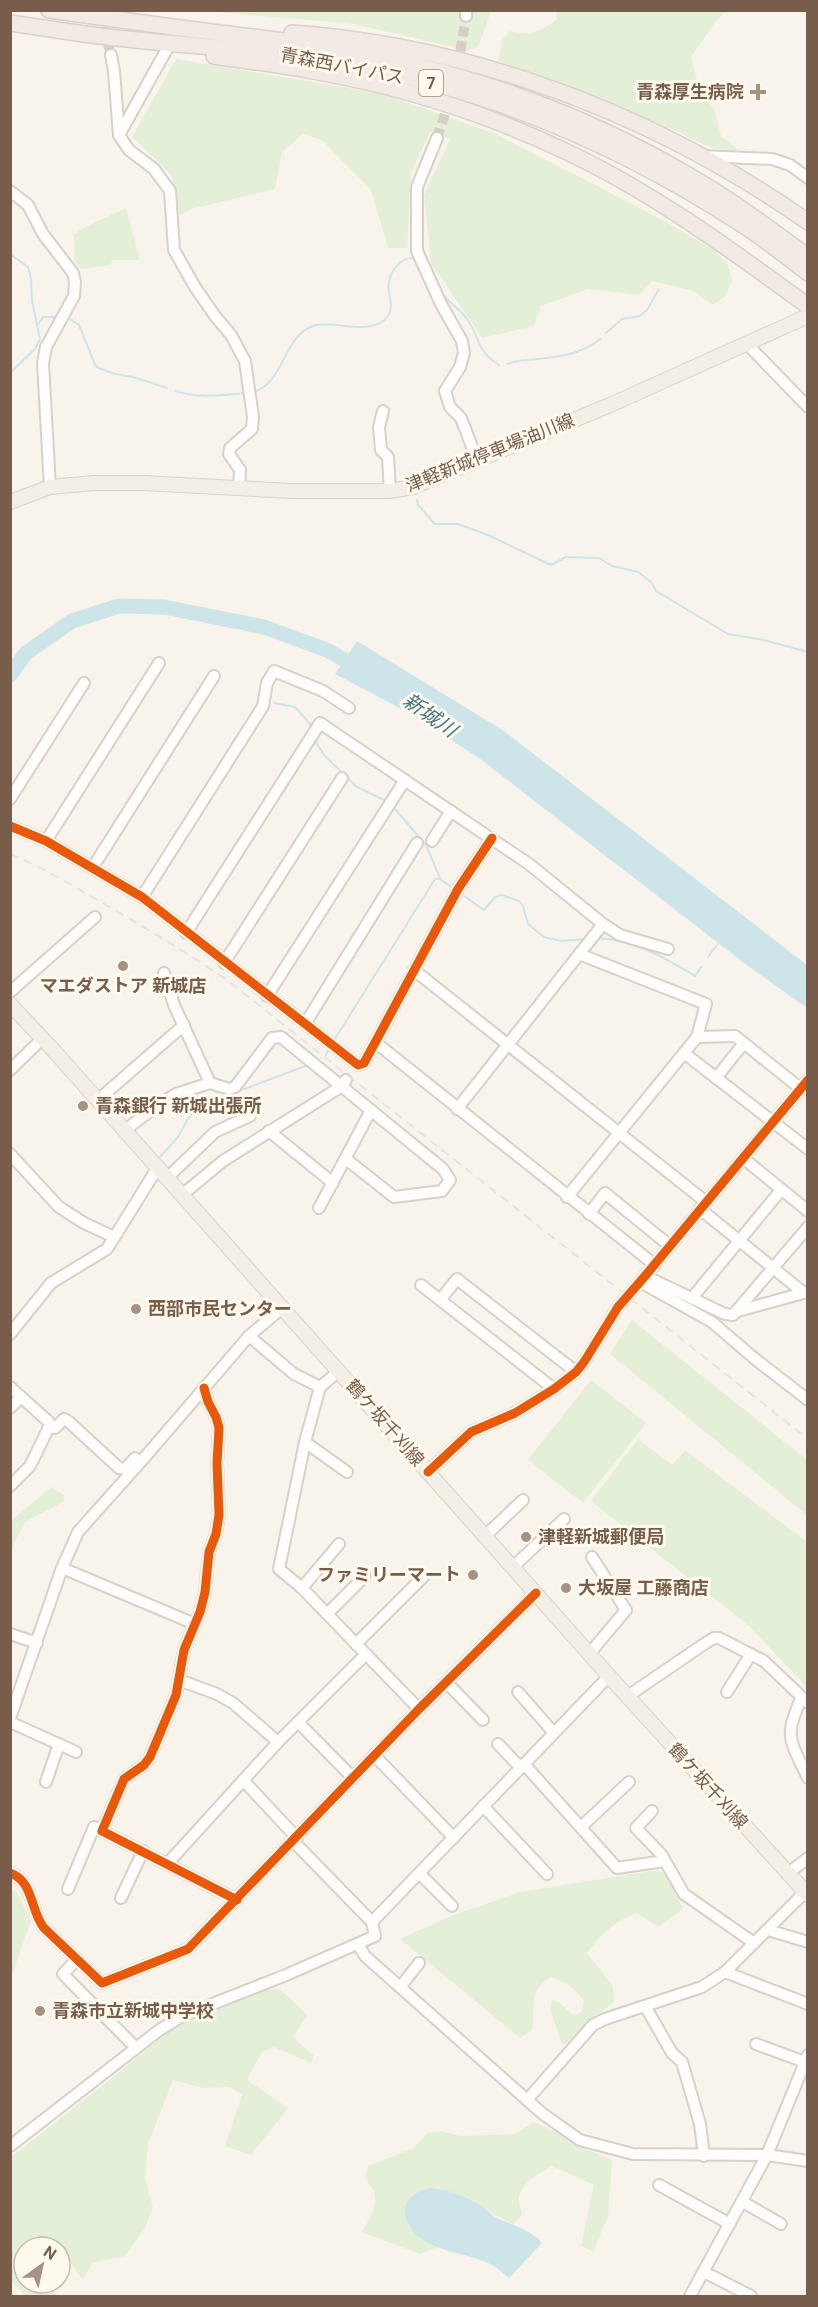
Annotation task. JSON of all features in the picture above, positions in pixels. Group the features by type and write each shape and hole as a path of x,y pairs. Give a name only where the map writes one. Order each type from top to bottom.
{"highway":[{"name":"青森西バイパス","path":"49,10 300,43 371,55 448,74 545,106 615,137 688,175 756,218 807,257"},
{"name":"青森西バイパス","path":"10,22 93,35 254,50 328,60 470,93 567,129 660,174 747,227 807,273"},
{"path":"158,26 327,36 373,41 440,54 545,86 623,117 700,156 772,197 807,222"},
{"path":"93,35 314,71 412,93 484,118 566,151 619,179 690,222 807,306"}],"main road":[{"name":"津軽新城停車場油川線","path":"10,502 50,488 94,483 143,483 239,489 390,491 413,487 636,394 807,316"},
{"name":"鶴ケ坂千刈線","path":"10,1004 163,1172 609,1676 806,1893"}],"street":[{"path":"119,135 167,48"},
{"path":"111,55 119,135 129,150 162,178 170,191 174,250 195,287 231,335 245,361 253,417 252,429 230,448 229,454 240,471 239,489"},
{"path":"437,138 417,187 417,251 441,304 462,341 464,353 460,367 445,391 450,407 460,418 477,460"},
{"path":"700,156 772,159 790,165 807,178"},
{"path":"10,191 27,205 43,234 73,273 75,282 74,297 46,347 43,363 50,488"},
{"path":"746,343 807,407"},
{"path":"384,411 379,427 381,450 388,457 390,491"},
{"path":"46,841 159,663"},
{"path":"141,897 263,706 267,683 274,671 323,691 349,708"},
{"path":"93,867 214,676"},
{"path":"10,799 84,683"},
{"path":"186,933 320,723 529,864 603,924 620,935 668,949"},
{"path":"224,963 342,778"},
{"path":"267,996 405,780"},
{"path":"432,841 451,811"},
{"path":"10,826 46,841 141,897 358,1065"},
{"path":"182,1195 223,1161 346,1080 358,1065 364,1063 458,889 492,838"},
{"path":"305,1024 417,843"},
{"path":"10,992 95,918"},
{"path":"457,1109 603,924"},
{"path":"567,1197 697,1037 706,1004 579,954"},
{"path":"414,970 619,1134 703,1205 740,1241 806,1293"},
{"path":"164,973 174,1005 210,1083"},
{"path":"98,1100 184,1025"},
{"path":"428,1472 471,1432 514,1413 554,1389 576,1372 618,1307 806,1082 735,1036 697,1037"},
{"path":"125,1130 176,1094 210,1083 229,1089 235,1087 272,1038 281,1037 346,1080 371,1110 443,1169 450,1180 442,1191 394,1197 346,1158"},
{"path":"10,1070 43,1038"},
{"path":"375,1042 655,1265"},
{"path":"716,1078 744,1043"},
{"path":"684,1053 807,1149"},
{"path":"320,1208 371,1110"},
{"path":"10,1334 51,1283 107,1249 163,1172 215,1132 250,1116"},
{"path":"268,1131 333,1183"},
{"path":"10,1154 59,1207 84,1224 114,1237"},
{"path":"743,1158 807,1211"},
{"path":"692,1299 781,1190"},
{"path":"589,1214 605,1193 670,1246"},
{"path":"643,1279 725,1314 733,1315 807,1227"},
{"path":"441,1300 457,1279 576,1372"},
{"path":"643,1279 712,1322 807,1400"},
{"path":"421,1285 554,1389"},
{"path":"738,1311 806,1293"},
{"path":"76,1752 10,1720 62,1568 78,1532 249,1336 282,1308"},
{"path":"249,1336 294,1374 320,1387"},
{"path":"339,1371 320,1387 305,1442 279,1569 302,1588 419,1710"},
{"path":"10,1387 49,1422 49,1427 30,1466 10,1486"},
{"path":"102,1831 124,1779 144,1765 150,1757 176,1695 184,1650 205,1592 209,1552 216,1534 219,1515 217,1463 219,1428 216,1417 207,1402 204,1388"},
{"path":"10,1408 21,1398"},
{"path":"49,1427 55,1428 64,1419 68,1420 119,1468 125,1468 140,1452 145,1457"},
{"path":"305,1442 347,1472"},
{"path":"485,1536 523,1500"},
{"path":"513,1567 564,1519"},
{"path":"302,1588 339,1544"},
{"path":"590,1653 626,1610 592,1557"},
{"path":"62,1568 195,1624"},
{"path":"327,1614 365,1576"},
{"path":"356,1644 424,1576"},
{"path":"10,1873 24,1882 40,1924 102,1983 188,1949 295,1840 374,1755 536,1593"},
{"path":"10,1634 37,1643"},
{"path":"628,1696 714,1638 732,1644 764,1661 804,1700 793,1715 789,1737 807,1778"},
{"path":"168,1863 278,1742 366,1654"},
{"path":"727,1692 751,1654"},
{"path":"372,1922 609,1676"},
{"path":"179,1680 217,1694 233,1703 278,1742"},
{"path":"446,1682 483,1720"},
{"path":"518,1692 554,1732"},
{"path":"298,1722 353,1778"},
{"path":"46,1782 59,1744"},
{"path":"498,1744 523,1766 617,1868 664,1861"},
{"path":"374,1755 454,1838"},
{"path":"10,2146 136,2048 182,2016 286,1975 375,1936 372,1922 295,1840 243,1780"},
{"path":"581,1827 629,1782"},
{"path":"483,1806 547,1874"},
{"path":"652,1811 636,1828 661,1854 684,1894 754,1943"},
{"path":"68,1889 94,1827 237,1900"},
{"path":"121,1898 143,1851"},
{"path":"787,1874 807,1858"},
{"path":"420,1874 452,1906"},
{"path":"527,2100 593,2025 702,1987 725,1972 806,1893"},
{"path":"768,1930 807,1942"},
{"path":"358,1944 365,1956 527,2100 580,2140 633,2154 767,2155 807,2161"},
{"path":"77,1959 63,1974 136,2048"},
{"path":"400,1986 419,1963"},
{"path":"725,1972 807,2004"},
{"path":"645,2006 672,2053 682,2062 697,2115 704,2156"},
{"path":"690,2296 767,2155 806,2059 756,2044"},
{"path":"659,2185 730,2224"},
{"path":"743,2202 781,2224"},
{"path":"704,2271 751,2296"}],"green space":[{"path":"206,11 491,11 478,47 467,50 353,24"},
{"path":"556,11 726,11 716,21 691,57 699,88 715,111 721,136 738,150 715,148 499,61 502,40 510,31 529,33 540,30 557,19"},
{"path":"176,59 383,94 496,134 659,218 714,250 728,264 732,281 725,297 712,305 694,291 652,281 639,295 588,289 541,306 534,326 482,338 431,263 424,195 450,139 430,132 411,173 407,248 388,248 371,190 322,140 303,134 282,152 275,189 191,209 180,216 172,176 132,137"},
{"path":"126,208 140,260 112,260 111,265 81,269 74,260 74,234"},
{"path":"632,1320 807,1460 807,1515 610,1354"},
{"path":"591,1380 646,1423 583,1503 528,1460"},
{"path":"638,1439 672,1465 685,1450 807,1542 807,1687 748,1625 591,1501"},
{"path":"51,1487 64,1495 63,1502 25,1522 11,1550 11,1521"},
{"path":"658,1870 669,1878 683,1909 658,1927 637,1913 622,1920 603,1934 587,1953 613,1986 614,2002 593,2018 570,2042 562,2044 550,2009 552,2000 560,2003 574,2016 582,2011 584,2000 570,1986 552,1977 539,1987 534,1999 532,2030 520,2038 400,1939 451,1916 520,1892"},
{"path":"11,1890 17,1892 31,1921 11,1978"},
{"path":"280,1989 307,2015 293,2037 314,2056 311,2063 274,2047 262,2052 247,2080 288,2108 251,2155 225,2146 242,2095 229,2087 203,2088 173,2080 148,2144 145,2179 153,2208 145,2228 125,2256 92,2263 83,2280 72,2265 72,2235 12,2235 11,2283 11,2157 171,2029 258,1990"},
{"path":"534,2122 563,2135 570,2142 612,2160 608,2217 593,2252 581,2246 594,2185 552,2166 537,2175 523,2188 519,2199 522,2212 513,2224 468,2199 413,2229 424,2240 438,2247 420,2254 362,2232 375,2201 374,2191 366,2177 368,2166 414,2148 427,2133 441,2131 460,2136 515,2134"},
{"path":"25,2295 58,2296 26,2296"}],"water":[{"path":"357,641 504,731 807,965 807,1008 748,966 479,758 411,714 335,674"},
{"path":"429,2188 450,2191 469,2199 497,2218 532,2234 542,2243 509,2278 496,2267 482,2261 432,2245 410,2227 404,2212 410,2198"}],"waterway":[{"path":"10,254 28,267 40,339 35,349 10,373"},
{"path":"253,392 272,379 295,340 313,326 321,324 363,327 381,322 390,311 389,282 391,275 401,262 414,258"},
{"path":"606,333 622,319 640,316 647,310 659,289"},
{"path":"441,291 467,319 482,349 491,360 499,365"},
{"path":"38,324 43,317 56,317"},
{"path":"70,319 79,325 96,367 167,388"},
{"path":"507,364 571,354 600,339"},
{"path":"176,391 202,396 246,393"},
{"path":"417,500 418,505 435,524 458,524 488,535 551,565 566,557 599,558 612,566 638,572 652,583 656,591 728,634 764,640 808,652"},
{"name":"新城川","path":"10,675 26,653 72,621 119,606 164,607 264,627 327,650 362,670"},
{"path":"274,703 295,707 312,726"},
{"path":"315,741 325,756 357,787 384,800"},
{"path":"394,808 426,845 440,878"},
{"path":"333,1042 435,879 440,879 453,888"},
{"path":"461,894 484,910 495,897 502,895 519,901 523,906 528,924 544,937 561,941 586,939"},
{"path":"598,938 636,946 695,976 701,967"},
{"path":"708,957 719,942"},
{"path":"326,1055 329,1049"},
{"path":"159,1158 178,1137 189,1117 197,1109 223,1101 231,1094 308,1065"},
{"path":"92,1251 106,1240"}],"tunnel":[{"path":"99,12 111,55"},
{"path":"458,66 466,16"},
{"path":"437,138 450,99"}],"railway":[{"path":"10,854 45,870 101,902 227,980 808,1439"}],"cycle path":[{"path":"10,826 46,841 142,897 358,1065 364,1063 458,889 492,838"},
{"path":"428,1472 471,1432 515,1413 554,1389 576,1372 618,1307 808,1080"},
{"path":"204,1388 219,1428 217,1463 219,1515 216,1534 209,1552 205,1592 200,1612 184,1650 176,1695 150,1757 144,1765 124,1779 102,1831 237,1900"},
{"path":"10,1873 18,1877 28,1889 44,1928 102,1983 188,1949 419,1709 536,1593"}],"place":[{"name":"青森厚生病院","path":"758,92"},
{"name":"マエダストア 新城店","path":"123,966"},
{"name":"青森銀行 新城出張所","path":"83,1106"},
{"name":"西部市民センター","path":"136,1309"},
{"name":"津軽新城郵便局","path":"526,1537"},
{"name":"ファミリーマート","path":"473,1575"},
{"name":"大坂屋 工藤商店","path":"566,1588"},
{"name":"青森市立新城中学校","path":"40,2011"}]}
